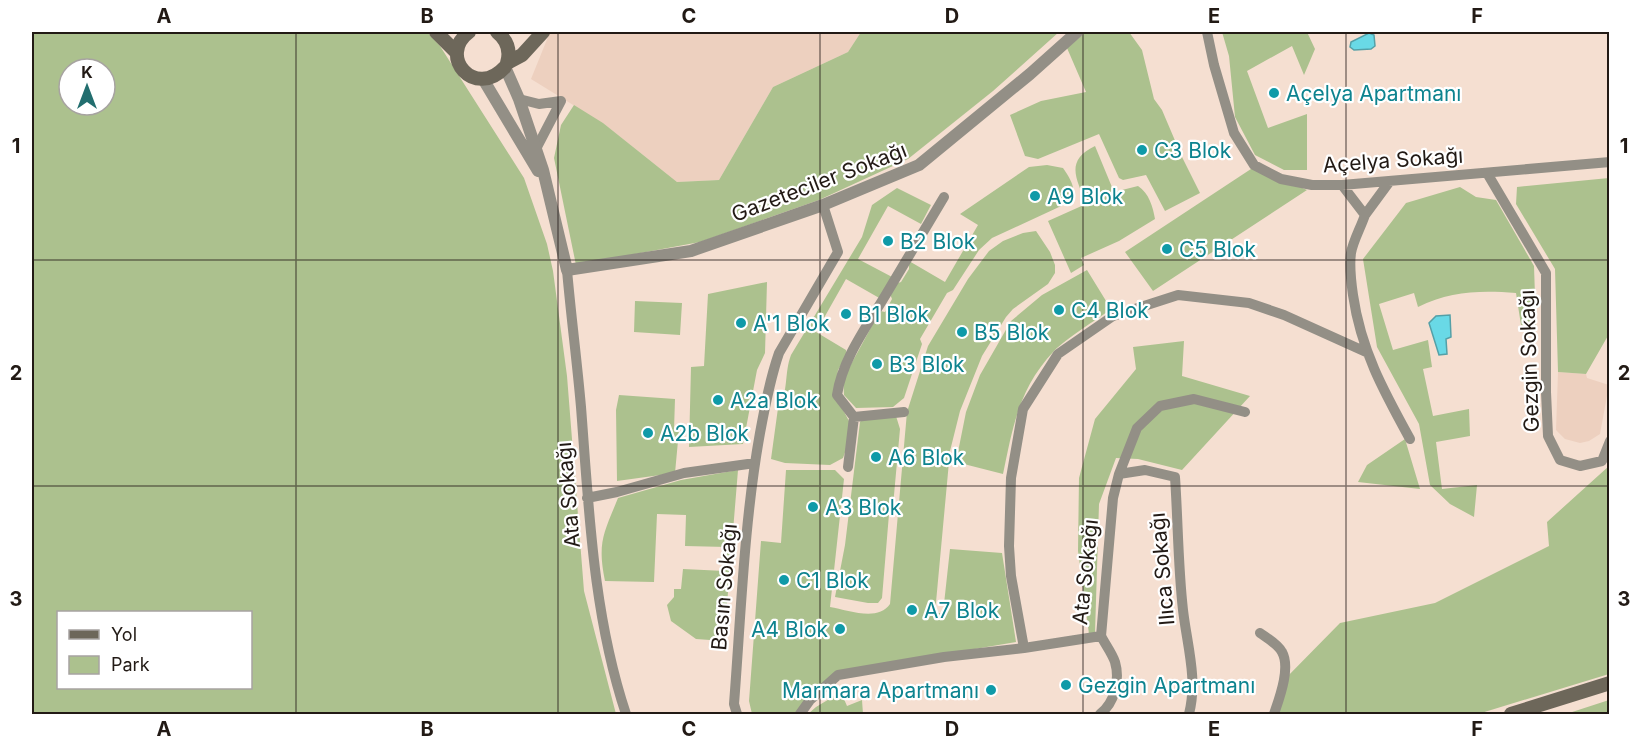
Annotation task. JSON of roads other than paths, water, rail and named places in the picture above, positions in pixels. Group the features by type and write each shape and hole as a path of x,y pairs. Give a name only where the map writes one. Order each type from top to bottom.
{"main road":[{"path":"436,32 457,53"},
{"path":"469,32 461,39 457,53 458,62 468,75 483,80 492,78 522,55 543,32"},
{"path":"497,32 507,43 509,51 506,65"},
{"path":"1511,714 1610,683"}],"street":[{"name":"Gazeteciler Sokağı","path":"567,270 691,250 823,206 918,165 1030,74 1077,32"},
{"name":"Açelya Sokağı","path":"1207,32 1234,133 1254,165 1281,179 1312,185 1342,185 1610,162"},
{"path":"506,65 543,170 567,270"},
{"path":"483,80 545,183"},
{"path":"519,99 539,104 561,101 536,149"},
{"name":"Gezgin Sokağı","path":"1487,173 1546,273 1548,436 1560,460 1580,466 1602,461 1610,441"},
{"path":"1390,181 1365,214 1351,253 1351,280 1355,310 1366,352 1410,439"},
{"path":"1342,185 1365,214"},
{"path":"848,467 854,417 837,395 843,370 944,197"},
{"name":"Basın Sokağı","path":"736,714 734,704 746,541 755,463 773,370 779,353 838,252 823,206"},
{"name":"Ata Sokağı","path":"567,270 599,605 626,714"},
{"path":"1024,648 1011,576 1009,546 1011,478 1023,409 1058,354 1113,316 1178,295 1249,303 1284,315 1366,352"},
{"name":"Ata Sokağı","path":"800,714 810,700 838,675 944,657 1101,636 1113,498 1119,474 1137,428 1160,406 1194,399 1245,412"},
{"path":"854,417 904,412"},
{"path":"587,498 684,473 755,463"},
{"name":"Ilıca Sokağı","path":"1119,474 1145,470 1175,477 1183,610 1192,665 1190,714"},
{"path":"1260,633 1281,650 1285,659 1283,686 1274,714"},
{"path":"1100,714 1113,699 1117,682 1115,662 1101,636"}],"water":[{"path":"1369,33 1374,35 1375,46 1371,49 1354,50 1350,47 1351,42"},
{"path":"1450,315 1451,337 1446,339 1447,354 1439,355 1429,323 1436,316"}],"place":[{"name":"Açelya Apartmanı","path":"1274,93"},
{"name":"C3 Blok","path":"1142,150"},
{"name":"A9 Blok","path":"1035,196"},
{"name":"B2 Blok","path":"888,241"},
{"name":"C5 Blok","path":"1167,249"},
{"name":"C4 Blok","path":"1059,310"},
{"name":"B1 Blok","path":"846,314"},
{"name":"A'1 Blok","path":"741,323"},
{"name":"B5 Blok","path":"962,332"},
{"name":"B3 Blok","path":"877,364"},
{"name":"A2a Blok","path":"718,400"},
{"name":"A2b Blok","path":"648,433"},
{"name":"A6 Blok","path":"876,457"},
{"name":"A3 Blok","path":"813,507"},
{"name":"C1 Blok","path":"784,580"},
{"name":"A7 Blok","path":"912,610"},
{"name":"A4 Blok","path":"840,629"},
{"name":"Gezgin Apartmanı","path":"1066,685"},
{"name":"Marmara Apartmanı","path":"991,690"}]}
